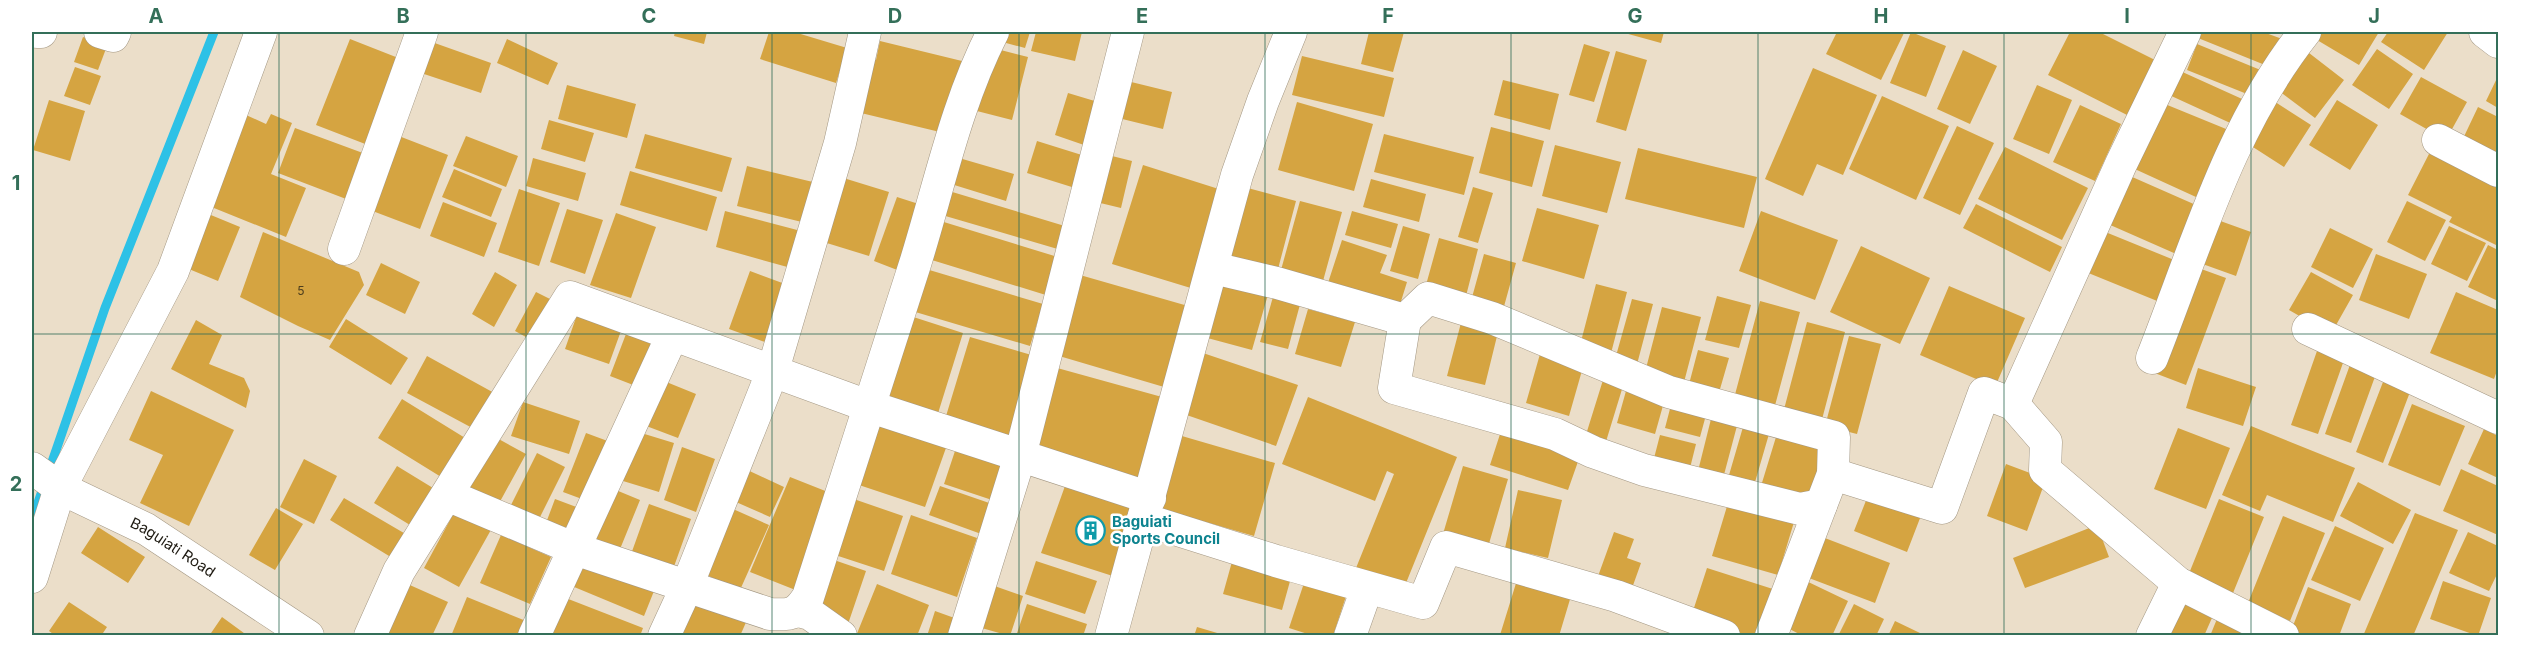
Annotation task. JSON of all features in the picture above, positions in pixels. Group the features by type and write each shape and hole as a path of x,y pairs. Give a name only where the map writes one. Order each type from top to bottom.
{"street":[{"path":"100,32 113,36 115,32"},
{"path":"32,577 60,488 173,271 261,32"},
{"path":"344,249 422,32"},
{"path":"664,636 687,586 773,370 840,143 865,32"},
{"path":"799,611 808,597 914,267 967,92 979,59 993,32"},
{"path":"964,636 1020,456 1128,32"},
{"path":"1111,636 1237,175 1291,32"},
{"path":"2013,405 2121,164 2185,32"},
{"path":"2152,358 2233,151 2254,107 2277,68 2305,32"},
{"path":"2485,32 2499,42"},
{"path":"2438,140 2499,171"},
{"path":"1213,268 1277,283 1405,320"},
{"path":"370,636 399,571 570,297 868,406 1020,456 1147,508 1367,588 1423,603 1446,547 1616,596 1724,636"},
{"path":"1771,636 1833,474 1835,467 1834,437 1669,392 1492,318 1428,298 1405,320 1395,388 1555,434 1593,452 1644,470 1800,509 1821,505"},
{"path":"2308,329 2499,418"},
{"path":"534,636 672,336"},
{"path":"1833,474 1942,508 1984,393 2013,405 2046,442 2045,470 2178,583 2283,636"},
{"name":"Baguiati Road","path":"32,468 60,488 146,529 308,636"},
{"path":"447,495 575,549 770,615 787,615 799,611 810,615 841,636"},
{"path":"2152,636 2178,583"},
{"path":"1350,636 1367,588"}],"building":[{"path":"675,32 707,32 704,44 674,36"},
{"path":"769,32 794,32 847,48 836,83 760,59"},
{"path":"998,32 1030,32 1025,48 995,40"},
{"path":"1036,32 1082,32 1075,61 1031,51"},
{"path":"1369,32 1404,32 1393,72 1361,64"},
{"path":"1621,32 1664,32 1661,43"},
{"path":"1837,32 1904,33 1881,80 1826,54"},
{"path":"1911,32 1946,46 1926,97 1890,83"},
{"path":"2070,32 2099,32 2159,62 2131,117 2048,75"},
{"path":"2203,32 2263,32 2285,40 2265,65 2198,38"},
{"path":"2316,32 2379,32 2359,65 2312,37"},
{"path":"2388,32 2448,32 2424,70 2381,42"},
{"path":"83,37 107,46 98,70 74,62"},
{"path":"350,39 406,61 373,147 316,125"},
{"path":"507,39 558,63 548,85 497,63"},
{"path":"429,41 491,63 481,93 418,72"},
{"path":"880,41 962,61 944,133 861,113 869,58 876,60"},
{"path":"1584,44 1610,52 1594,102 1569,95"},
{"path":"2197,44 2263,71 2252,96 2187,70"},
{"path":"2300,46 2344,80 2315,118 2271,85"},
{"path":"989,47 1028,57 1012,120 973,110"},
{"path":"2377,49 2413,74 2389,109 2352,85"},
{"path":"1963,50 1997,66 1970,124 1937,109"},
{"path":"1616,51 1647,60 1626,131 1596,122"},
{"path":"1302,56 1394,78 1384,117 1292,95"},
{"path":"75,67 101,76 90,105 64,96"},
{"path":"1813,68 1877,95 1843,175 1817,164 1803,196 1765,179"},
{"path":"2178,70 2251,103 2239,127 2167,94"},
{"path":"2498,76 2498,108 2486,101"},
{"path":"2421,77 2467,102 2446,140 2400,114"},
{"path":"1119,79 1172,92 1163,129 1110,116"},
{"path":"1503,80 1559,94 1550,130 1494,115"},
{"path":"567,85 636,104 627,138 558,119"},
{"path":"2037,85 2072,100 2049,154 2013,139"},
{"path":"1068,93 1098,102 1084,145 1055,135"},
{"path":"1882,96 1949,126 1916,200 1849,169"},
{"path":"2269,98 2311,125 2284,167 2242,140"},
{"path":"49,100 85,111 70,161 33,150"},
{"path":"2337,100 2378,125 2350,170 2309,145"},
{"path":"1297,102 1373,124 1354,191 1278,170"},
{"path":"2160,102 2231,131 2196,197 2126,165"},
{"path":"2080,105 2121,124 2095,181 2053,162"},
{"path":"2478,107 2498,117 2498,166 2459,147"},
{"path":"271,114 292,123 271,174 306,188 286,237 209,206 246,115 266,124"},
{"path":"549,120 594,133 585,162 541,149"},
{"path":"1957,126 1994,143 1960,215 1923,198"},
{"path":"1491,127 1544,141 1532,187 1479,173"},
{"path":"295,128 371,156 354,202 278,173"},
{"path":"391,133 448,155 420,229 362,207"},
{"path":"645,134 732,158 722,192 635,168"},
{"path":"1384,134 1474,157 1464,195 1374,172"},
{"path":"466,136 518,156 506,187 453,166"},
{"path":"1037,141 1085,156 1075,188 1027,173"},
{"path":"1555,145 1621,162 1607,213 1542,196"},
{"path":"2005,147 2088,188 2062,240 1978,199"},
{"path":"1638,148 1757,177 1744,228 1625,199"},
{"path":"2430,152 2498,187 2498,240 2496,245 2449,222 2452,217 2408,195"},
{"path":"1104,154 1132,161 1121,208 1092,201"},
{"path":"533,158 586,173 578,201 526,186"},
{"path":"959,158 1014,174 1006,201 951,184"},
{"path":"1143,165 1225,191 1194,289 1112,264"},
{"path":"747,166 817,183 806,223 737,206"},
{"path":"454,169 502,189 491,217 442,197"},
{"path":"630,171 717,197 707,231 620,205"},
{"path":"837,176 889,192 869,256 817,240"},
{"path":"2130,176 2205,209 2183,257 2108,224"},
{"path":"1371,179 1426,194 1419,222 1363,207"},
{"path":"1244,187 1296,201 1278,269 1226,255"},
{"path":"1473,187 1493,193 1478,243 1458,237"},
{"path":"519,189 560,203 539,266 498,252"},
{"path":"949,191 1068,227 1061,250 942,215"},
{"path":"897,197 928,207 905,273 874,261"},
{"path":"1300,201 1342,212 1323,281 1281,270"},
{"path":"2407,201 2446,220 2425,261 2387,242"},
{"path":"443,202 497,223 484,257 430,236"},
{"path":"1976,204 2062,247 2050,272 1963,228"},
{"path":"1537,208 1599,225 1584,279 1522,261"},
{"path":"567,209 603,220 585,274 550,262"},
{"path":"725,211 801,231 791,268 716,247"},
{"path":"1352,211 1398,224 1391,248 1345,235"},
{"path":"1761,211 1838,240 1815,300 1739,271"},
{"path":"206,213 240,227 218,281 184,267"},
{"path":"616,213 656,227 631,298 590,285"},
{"path":"2212,218 2251,232 2236,276 2197,262"},
{"path":"934,219 1061,258 1049,296 922,257"},
{"path":"1403,226 1430,234 1418,279 1390,271"},
{"path":"2449,226 2486,243 2467,281 2431,264"},
{"path":"2330,228 2373,249 2353,288 2311,267"},
{"path":"2098,229 2184,264 2167,305 2081,270"},
{"path":"263,232 359,272 364,285 330,340 240,297"},
{"path":"1439,238 1478,249 1466,296 1426,285"},
{"path":"1342,240 1387,255 1380,273 1407,282 1398,311 1326,289"},
{"path":"2488,245 2498,250 2498,301 2468,287"},
{"path":"1861,246 1930,278 1900,344 1830,312"},
{"path":"1484,254 1516,263 1503,310 1471,301"},
{"path":"2376,254 2427,274 2409,319 2359,300"},
{"path":"381,263 420,282 405,314 366,295"},
{"path":"2193,266 2226,278 2186,385 2152,372"},
{"path":"926,269 1043,304 1030,346 912,311"},
{"path":"750,271 785,284 765,342 729,329"},
{"path":"495,272 517,285 494,327 472,314"},
{"path":"2311,272 2353,295 2331,334 2289,310"},
{"path":"1073,273 1188,306 1164,387 1049,353"},
{"path":"1217,277 1269,291 1252,350 1200,336"},
{"path":"1596,284 1627,292 1610,357 1579,349"},
{"path":"1949,286 2025,318 1995,387 1920,355"},
{"path":"1275,290 1302,297 1288,349 1260,342"},
{"path":"536,292 556,302 535,342 515,331"},
{"path":"2456,292 2498,310 2498,368 2494,379 2430,353"},
{"path":"1717,296 1751,305 1739,348 1705,340"},
{"path":"1632,299 1653,304 1636,368 1614,363"},
{"path":"1760,301 1800,312 1773,413 1733,402"},
{"path":"1662,307 1701,317 1683,386 1644,376"},
{"path":"1308,309 1355,322 1341,367 1295,354"},
{"path":"578,312 622,328 609,364 565,349"},
{"path":"904,314 963,333 935,423 875,404"},
{"path":"346,319 408,358 391,385 329,347"},
{"path":"1462,319 1499,328 1485,385 1447,376"},
{"path":"196,320 222,335 209,364 244,378 250,391 246,408 171,369"},
{"path":"1807,322 1845,332 1820,427 1782,417"},
{"path":"629,326 661,339 641,388 610,376"},
{"path":"1849,336 1881,344 1857,434 1825,426"},
{"path":"970,337 1035,356 1009,444 943,426"},
{"path":"1698,350 1729,358 1718,396 1688,388"},
{"path":"1197,351 1298,385 1276,446 1175,411"},
{"path":"2317,351 2344,360 2318,434 2291,425"},
{"path":"1540,354 1583,367 1569,416 1526,403"},
{"path":"427,356 496,394 476,430 407,393"},
{"path":"2351,362 2377,371 2351,443 2325,434"},
{"path":"1050,366 1162,397 1139,481 1026,450"},
{"path":"2198,368 2256,387 2243,426 2186,408"},
{"path":"659,379 696,394 678,438 641,424"},
{"path":"1603,380 1623,386 1604,448 1584,441"},
{"path":"2383,382 2410,392 2383,463 2356,452"},
{"path":"151,391 234,430 189,526 140,503 163,455 129,440"},
{"path":"1626,391 1664,402 1655,434 1617,423"},
{"path":"1308,397 1457,457 1402,593 1354,573 1394,474 1387,471 1375,501 1282,464"},
{"path":"402,399 470,441 446,480 378,438"},
{"path":"523,402 580,421 569,454 511,436"},
{"path":"2412,404 2465,426 2440,486 2388,465"},
{"path":"1671,405 1706,415 1700,437 1665,428"},
{"path":"1712,415 1738,422 1721,486 1696,479"},
{"path":"872,420 947,445 925,507 850,482"},
{"path":"2251,426 2355,468 2333,522 2267,495 2260,511 2222,495"},
{"path":"1743,427 1769,434 1753,489 1727,482"},
{"path":"1502,428 1581,453 1568,490 1490,465"},
{"path":"2178,428 2230,448 2206,509 2154,489"},
{"path":"2484,429 2498,436 2498,478 2468,464"},
{"path":"638,432 674,443 659,492 623,481"},
{"path":"586,433 613,443 590,502 563,492"},
{"path":"1175,434 1275,463 1254,536 1154,507"},
{"path":"1660,435 1696,444 1688,476 1652,466"},
{"path":"495,437 526,454 497,507 466,490"},
{"path":"1776,437 1824,451 1810,500 1761,486"},
{"path":"682,447 715,459 696,512 664,500"},
{"path":"956,448 1005,464 992,500 944,484"},
{"path":"537,453 565,467 536,525 508,511"},
{"path":"304,459 337,476 314,524 280,507"},
{"path":"2006,464 2046,479 2027,531 1987,516"},
{"path":"397,466 433,488 410,525 374,503"},
{"path":"1463,466 1508,479 1488,547 1443,534"},
{"path":"741,467 784,487 770,517 727,498"},
{"path":"2461,469 2498,486 2498,535 2443,511"},
{"path":"790,477 838,496 798,591 750,572"},
{"path":"2358,482 2411,510 2393,544 2340,516"},
{"path":"940,486 995,505 984,535 929,515"},
{"name":"Baguiati Sports Council","path":"1065,486 1142,510 1119,578 1041,553"},
{"path":"611,488 640,500 618,554 589,542"},
{"path":"1518,490 1562,500 1548,558 1505,548"},
{"path":"1869,493 1922,513 1907,552 1854,531"},
{"path":"845,496 903,516 884,571 826,552"},
{"path":"344,498 409,536 394,559 330,520"},
{"path":"555,499 587,511 574,543 543,531"},
{"path":"2219,499 2264,517 2233,593 2188,576"},
{"path":"1728,503 1794,522 1778,575 1712,556"},
{"path":"649,504 691,519 672,572 630,557"},
{"path":"724,505 769,525 740,590 695,570"},
{"path":"276,508 303,524 275,570 249,555"},
{"path":"456,509 492,528 459,587 424,568"},
{"path":"2415,513 2458,530 2413,636 2363,636"},
{"path":"911,515 977,538 957,597 891,574"},
{"path":"2283,516 2325,533 2290,621 2248,603"},
{"path":"2097,525 2109,557 2025,588 2013,558"},
{"path":"2335,526 2384,548 2360,601 2311,580"},
{"path":"98,527 145,557 128,583 81,553"},
{"path":"1614,532 1634,539 1627,558 1641,563 1631,591 1597,579"},
{"path":"2468,532 2498,546 2498,572 2489,591 2449,573"},
{"path":"501,535 551,557 530,604 480,583"},
{"path":"1817,535 1890,563 1875,603 1801,575"},
{"path":"580,555 656,586 644,616 567,584"},
{"path":"1233,558 1292,574 1282,610 1223,594"},
{"path":"834,560 866,571 847,627 816,616"},
{"path":"1036,561 1097,581 1085,614 1025,594"},
{"path":"1707,568 1776,590 1762,636 1748,636 1691,617"},
{"path":"1307,574 1349,587 1333,636 1314,636 1289,628"},
{"path":"1802,579 1848,601 1832,636 1803,636 1780,624"},
{"path":"1517,580 1571,596 1559,636 1500,635"},
{"path":"2443,581 2491,598 2478,636 2430,619"},
{"path":"403,582 448,602 432,636 378,636"},
{"path":"986,583 1023,596 1010,636 971,625"},
{"path":"877,584 929,605 917,636 856,636"},
{"path":"2308,587 2351,604 2339,636 2302,636 2291,631"},
{"path":"558,595 643,628 640,636 543,636"},
{"path":"2177,595 2215,611 2204,636 2159,636"},
{"path":"467,597 526,621 520,636 451,636"},
{"path":"691,598 747,620 740,636 676,636"},
{"path":"69,602 107,627 101,636 56,636 49,631"},
{"path":"1027,604 1087,624 1083,636 1016,636"},
{"path":"1854,604 1884,619 1876,636 1838,636"},
{"path":"935,611 960,620 955,636 927,636"},
{"path":"2219,614 2268,636 2210,636"},
{"path":"222,617 248,636 209,636"},
{"path":"1895,621 1920,633 1918,636 1888,636"},
{"path":"1197,627 1224,635 1224,636 1194,636"}],"waterway":[{"path":"32,520 105,308 214,32"}],"place":[{"name":"Baguiati Sports Council","path":"1091,531"}]}
